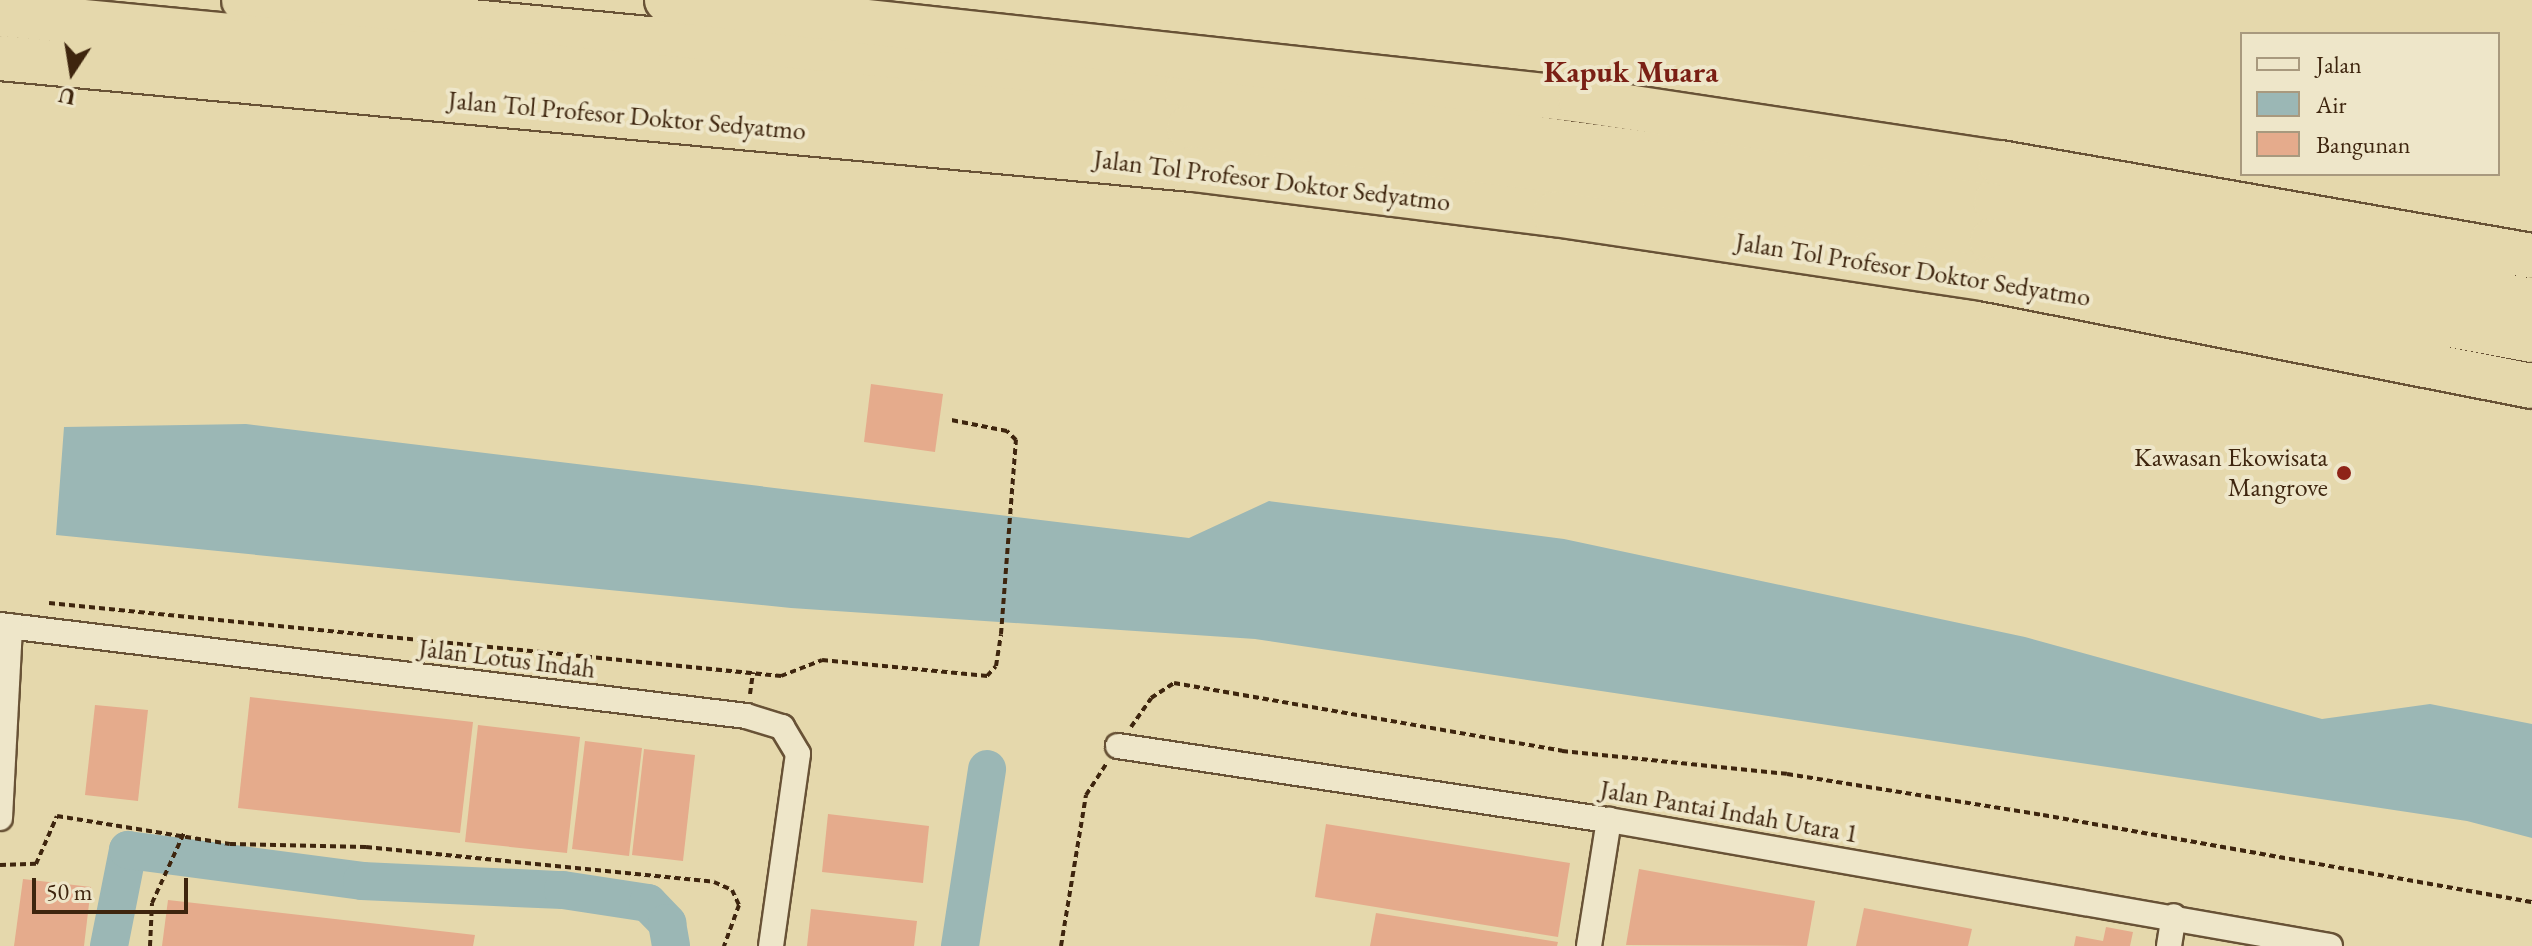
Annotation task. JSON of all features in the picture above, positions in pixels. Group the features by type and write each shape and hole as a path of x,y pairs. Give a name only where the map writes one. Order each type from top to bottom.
{"highway":[{"path":"244,0 1187,91 1996,202 2532,301"},
{"path":"667,0 1581,100 2000,163 2532,256"},
{"name":"Jalan Tol Profesor Doktor Sedyatmo","path":"0,14 1189,128 1992,241 2532,340"},
{"name":"Jalan Tol Profesor Doktor Sedyatmo","path":"0,58 1193,169 1555,214 1988,279 2532,386"}],"street":[{"path":"0,818 5,626"},
{"name":"Jalan Lotus Indah","path":"5,626 746,716 782,727 798,754 771,946"},
{"name":"Jalan Pantai Indah Utara 1","path":"1118,746 1609,820 2174,916 2330,946"},
{"path":"1589,946 1609,820"},
{"path":"2169,946 2174,916"}],"path":[{"path":"49,603 781,676 822,660 987,676 996,666 1001,634 1017,468 1016,440 1007,431 951,420"},
{"path":"1061,946 1086,795 1151,698 1174,683 1562,751 1787,774 2043,815 2532,902"},
{"path":"0,865 36,864 57,816 184,833 230,844 366,847 714,882 732,890 739,905 724,946"},
{"path":"150,946 152,903 184,833"}],"water":[{"path":"246,424 1189,538 1269,501 1564,539 2025,637 2322,719 2430,704 2532,724 2532,838 2467,821 1255,639 791,608 56,535 64,427"}],"building":[{"path":"871,384 943,394 935,452 864,442"},
{"path":"250,697 473,722 460,833 238,808"},
{"path":"95,705 148,710 138,801 85,795"},
{"path":"478,725 580,737 567,853 465,842"},
{"path":"585,741 642,748 629,856 572,849"},
{"path":"644,749 695,755 683,861 632,855"},
{"path":"828,814 929,826 923,883 822,872"},
{"path":"1326,824 1570,863 1558,937 1315,897"},
{"path":"1639,869 1815,901 1807,946 1626,945"},
{"path":"23,879 91,887 84,946 14,946"},
{"path":"168,900 475,935 473,946 162,946"},
{"path":"1864,908 1972,929 1968,946 1856,946"},
{"path":"811,909 917,921 914,946 807,946"},
{"path":"1376,913 1558,942 1557,946 1370,946"},
{"path":"2106,927 2133,932 2130,946 2074,946 2076,936 2103,941"}],"waterway":[{"path":"960,946 987,769"},
{"path":"109,946 128,850 362,881 563,890 648,903 667,923 671,946"}],"place":[{"name":"Kawasan Ekowisata Mangrove","path":"2344,473"}],"district":[{"name":"Kapuk Muara","path":"1631,72"}]}
